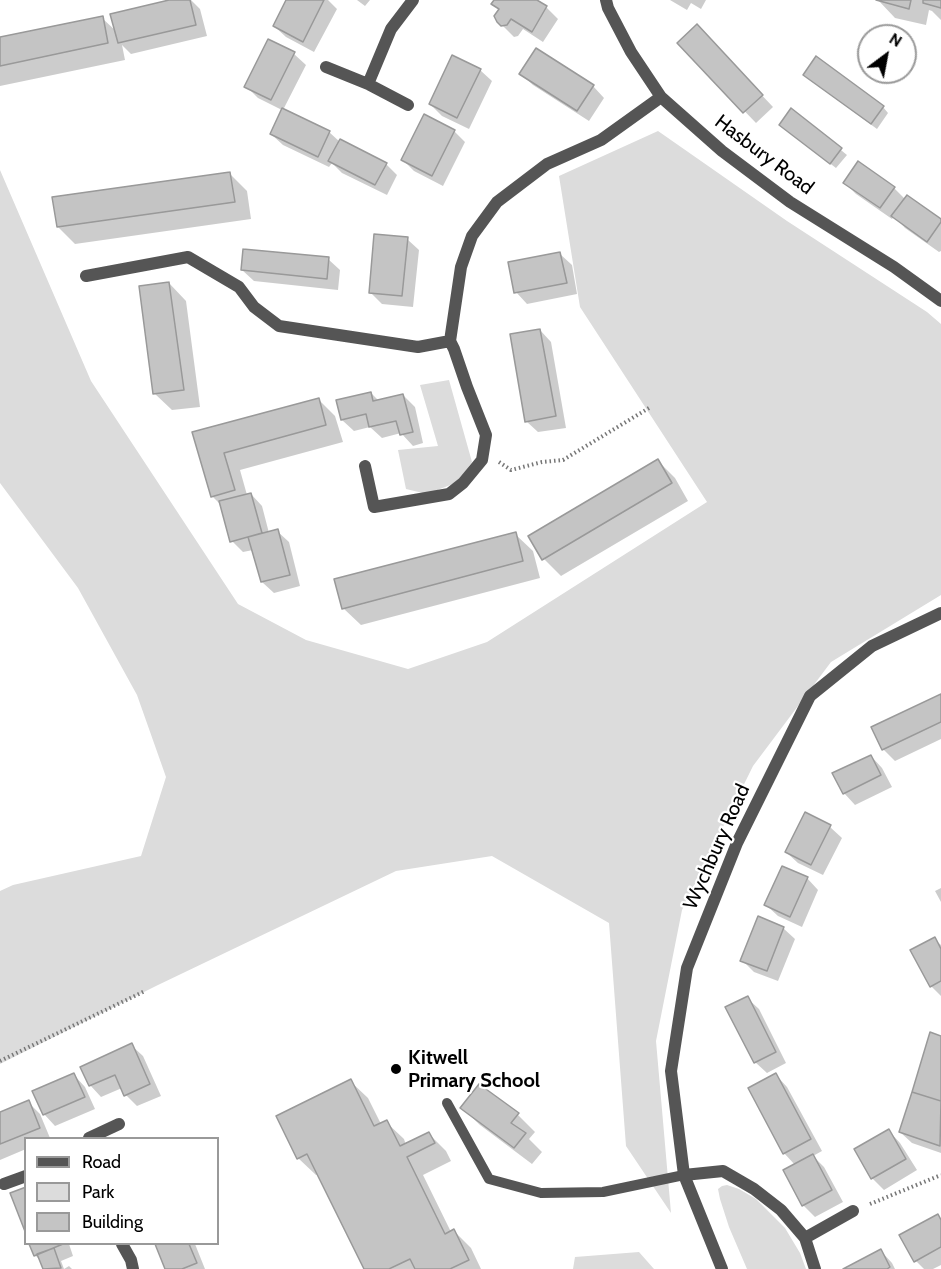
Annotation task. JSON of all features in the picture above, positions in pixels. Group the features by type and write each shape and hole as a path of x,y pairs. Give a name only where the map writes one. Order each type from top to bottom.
{"street":[{"path":"368,84 391,28 413,0"},
{"name":"Hasbury Road","path":"606,0 631,52 661,97 722,151 790,202 894,267 941,301"},
{"path":"326,67 368,84 408,105"},
{"path":"365,466 374,507 449,494 470,476 482,460 486,435 450,341 461,267 472,236 497,202 547,164 601,140 661,97"},
{"path":"86,276 188,257 239,287 254,307 279,326 418,347 450,341"},
{"name":"Wychbury Road","path":"722,1269 684,1175 671,1071 687,968 737,843 810,696 872,646 941,613"},
{"path":"91,1137 118,1124"},
{"path":"684,1175 723,1172 754,1189 781,1210 805,1238 814,1269"},
{"path":"4,1184 24,1177"},
{"path":"805,1238 853,1211"},
{"path":"123,1245 133,1269"}],"lane":[{"path":"447,1103 489,1179 541,1192 603,1192 684,1175"}],"path":[{"path":"483,452 511,470 542,462 563,460 649,408"},
{"path":"0,1061 145,991"},
{"path":"853,1211 941,1174"}],"green space":[{"path":"658,131 787,221 927,312 941,324 941,595 831,662 753,766 682,910 656,1041 671,1213 626,1146 609,923 492,856 396,871 0,1064 0,891 13,885 141,856 166,777 137,695 78,588 0,483 0,170 91,381 238,604 306,640 408,669 487,642 707,502 580,307 559,176"},
{"path":"449,380 472,462 458,482 427,494 406,489 398,450 438,446 420,385"},
{"path":"727,1185 756,1199 785,1228 800,1253 806,1269 747,1269 720,1199 718,1189"},
{"path":"639,1252 654,1269 573,1269 575,1257"}],"building":[{"path":"169,0 190,0 196,25 118,43 110,14"},
{"path":"286,0 324,0 303,42 273,26"},
{"path":"494,0 537,0 547,6 532,32 511,19 507,25 501,26 494,16 499,9 491,4"},
{"path":"876,0 911,0 909,9"},
{"path":"923,0 941,0 941,8 923,3"},
{"path":"103,16 108,43 0,66 0,37"},
{"path":"697,24 763,95 743,113 677,43"},
{"path":"268,39 295,52 271,100 244,87"},
{"path":"536,48 594,85 577,111 519,74"},
{"path":"452,55 481,69 457,118 429,104"},
{"path":"816,56 884,106 871,124 803,75"},
{"path":"282,108 330,131 318,157 270,134"},
{"path":"791,108 842,148 830,164 779,125"},
{"path":"424,114 455,130 432,176 401,160"},
{"path":"340,139 387,163 375,185 328,161"},
{"path":"858,161 895,187 880,208 843,183"},
{"path":"230,172 235,202 57,227 52,197"},
{"path":"907,195 941,219 927,242 891,216"},
{"path":"374,234 408,237 402,296 369,293"},
{"path":"243,249 329,257 327,279 241,270"},
{"path":"560,252 567,283 514,293 508,262"},
{"path":"169,282 184,390 153,394 139,286"},
{"path":"540,329 556,416 525,422 510,334"},
{"path":"371,392 373,401 403,394 413,432 400,435 396,421 369,427 366,414 341,420 336,400"},
{"path":"319,398 326,425 224,453 235,490 211,497 192,432"},
{"path":"658,459 672,483 542,560 528,536"},
{"path":"251,493 262,533 230,542 219,501"},
{"path":"278,529 290,575 261,582 248,537"},
{"path":"516,532 523,561 342,609 334,579"},
{"path":"941,694 941,722 882,750 871,727"},
{"path":"871,755 881,775 843,794 832,773"},
{"path":"805,812 831,825 811,865 785,852"},
{"path":"782,866 808,877 790,917 764,905"},
{"path":"758,916 784,927 767,971 740,961"},
{"path":"935,937 941,949 941,981 930,987 910,950"},
{"path":"748,996 776,1052 754,1063 725,1007"},
{"path":"930,1032 941,1036 941,1101 912,1092"},
{"path":"132,1043 150,1084 124,1096 115,1075 89,1086 80,1067"},
{"path":"74,1073 85,1097 43,1115 32,1091"},
{"path":"776,1073 811,1139 783,1154 748,1088"},
{"path":"351,1079 374,1126 387,1120 400,1146 429,1132 435,1143 407,1157 445,1234 454,1229 469,1260 450,1269 415,1269 410,1259 389,1269 364,1269 307,1154 297,1159 276,1116"},
{"path":"479,1084 519,1113 511,1123 526,1133 514,1148 460,1108"},
{"path":"912,1092 941,1101 940,1146 899,1132"},
{"path":"29,1100 40,1128 0,1144 0,1112"},
{"path":"889,1129 906,1159 871,1179 854,1149"},
{"path":"813,1154 832,1190 802,1206 783,1170"},
{"path":"24,1188 24,1229 10,1193"},
{"path":"938,1214 941,1220 941,1247 914,1262 899,1235"},
{"path":"29,1245 61,1245 34,1256"},
{"path":"155,1245 189,1245 197,1263 182,1269 165,1269"},
{"path":"54,1248 61,1268 43,1269 37,1254"},
{"path":"881,1249 890,1267 887,1269 843,1269"}],"place":[{"name":"Kitwell Primary School","path":"396,1069"}]}
